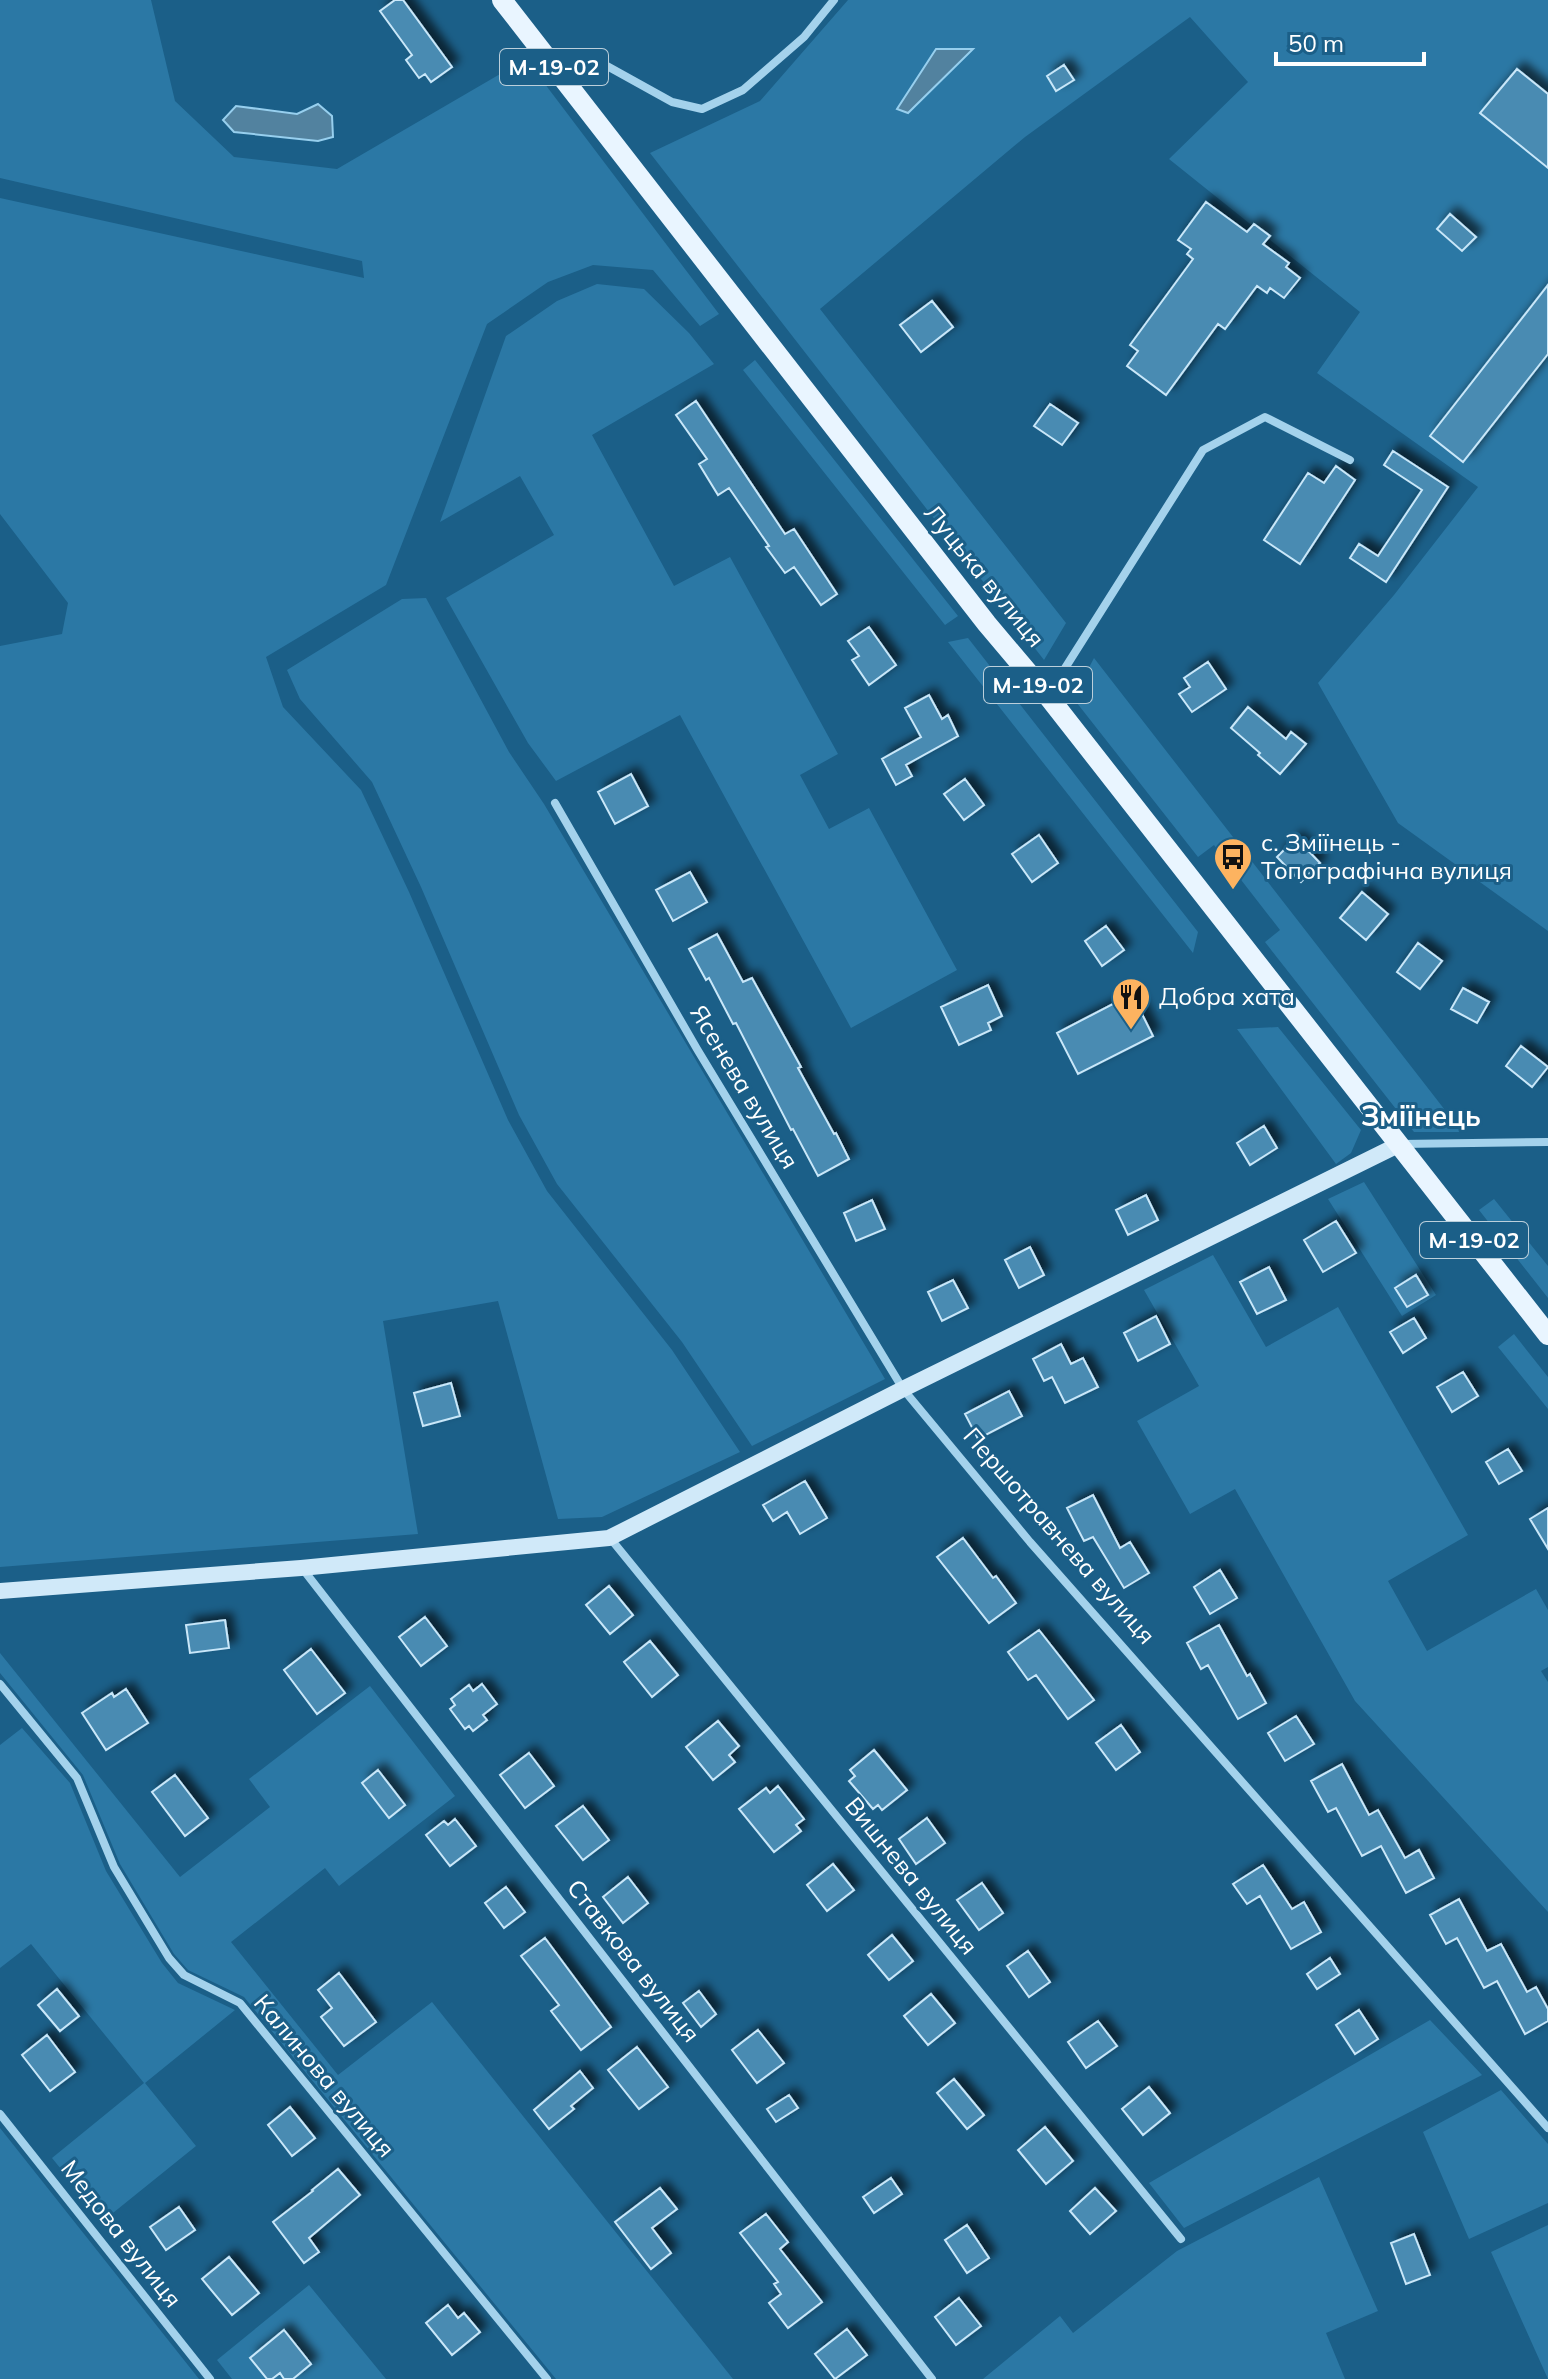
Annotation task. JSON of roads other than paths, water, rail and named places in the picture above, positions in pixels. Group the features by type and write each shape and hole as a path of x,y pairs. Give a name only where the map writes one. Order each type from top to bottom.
{"main road":[{"name":"М-19-02","path":"502,0 557,71"},
{"name":"Луцька вулиця","path":"557,71 987,624 1047,695 1548,1335"}],"street":[{"path":"557,71 567,63 589,56 672,102 702,109 743,90 804,37 834,0"},
{"path":"1047,695 1203,450 1265,417 1350,460"},
{"name":"Ясенева вулиця","path":"555,803 697,1049 903,1389"},
{"path":"0,1591 301,1568 609,1538 1400,1144 1548,1142"},
{"name":"Першотравнева вулиця","path":"903,1389 1030,1542 1548,2128"},
{"name":"Вишнева вулиця","path":"609,1538 1181,2239"},
{"name":"Ставкова вулиця","path":"301,1568 932,2379"},
{"name":"Калинова вулиця","path":"0,1684 77,1778 114,1867 169,1958 184,1975 240,2003 547,2379"},
{"name":"Медова вулиця","path":"0,2114 210,2379"}],"place":[{"name":"с. Зміїнець - Топографічна вулиця","path":"1233,891"},
{"name":"Добра хата","path":"1131,1031"}],"district":[{"name":"Зміїнець","path":"1421,1116"}]}
